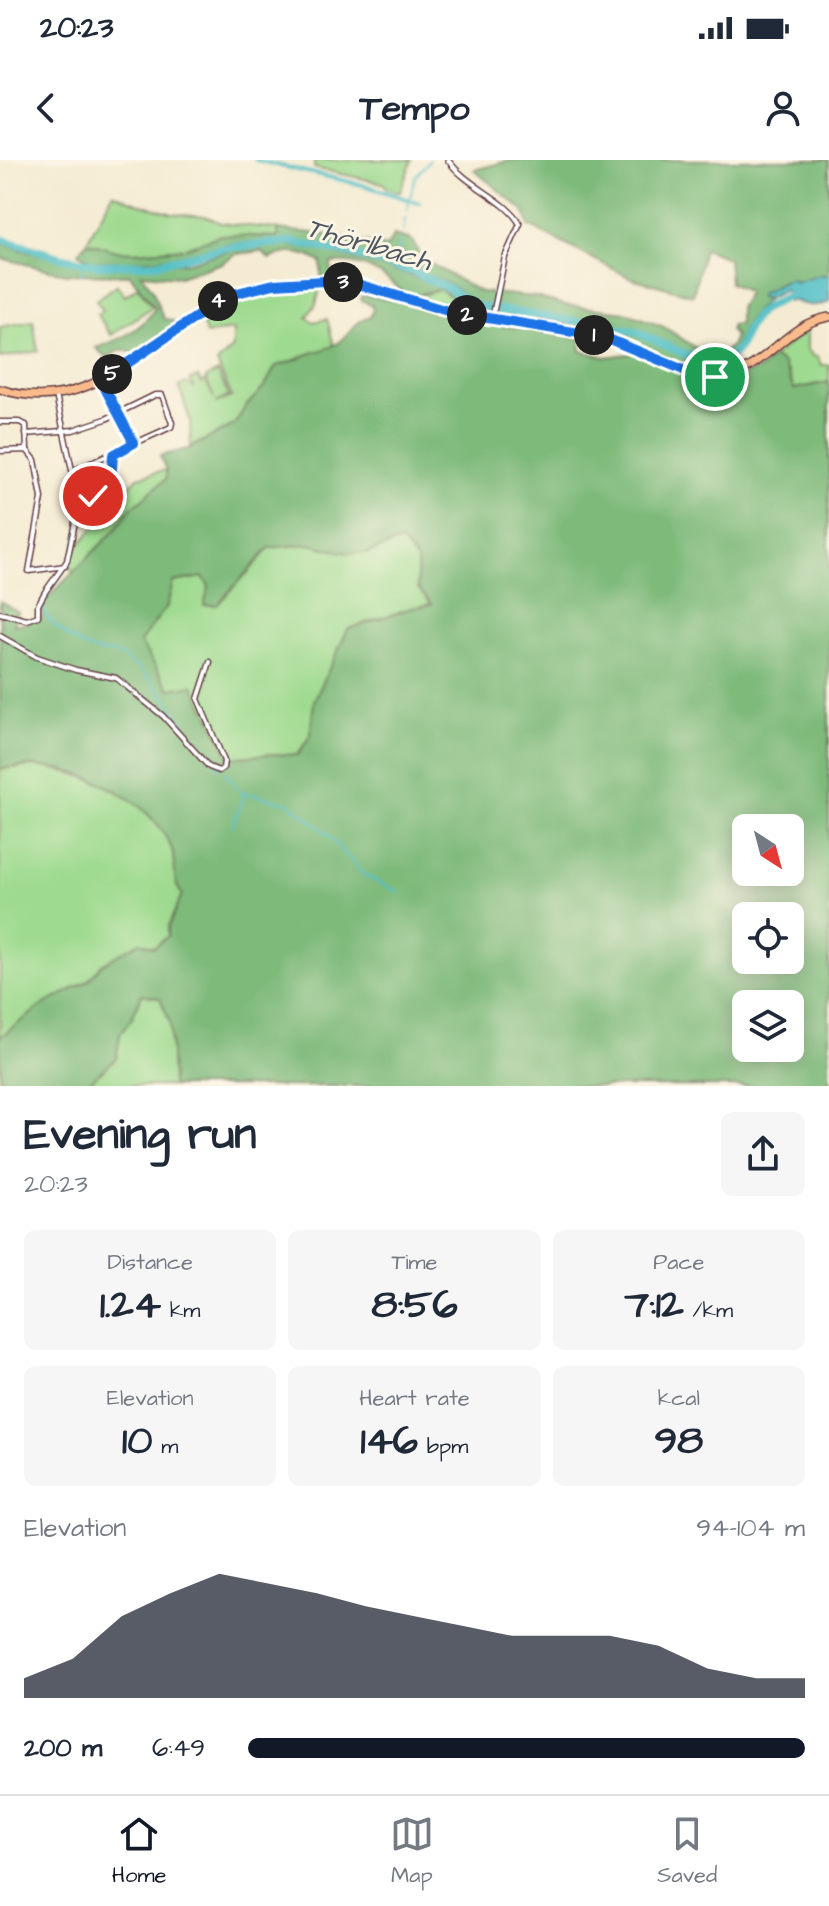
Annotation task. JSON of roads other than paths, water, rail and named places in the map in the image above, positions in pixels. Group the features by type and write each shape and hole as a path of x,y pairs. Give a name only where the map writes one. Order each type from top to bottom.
{"main road":[{"path":"0,389 27,395 56,394 101,381 218,301 263,285 324,281 354,283 451,312 604,337 686,371 715,377 753,366 800,326 829,317"}],"street":[{"path":"448,160 464,179 520,224 505,257 493,318"},
{"path":"101,381 134,443"},
{"path":"0,613 27,620 38,616 38,605 45,592 65,566 79,503 56,394"},
{"path":"26,434 64,432 92,425 117,411 162,395 172,425 73,471"},
{"path":"0,422 26,425 27,450 35,460 39,479 41,516 29,571 65,566"},
{"path":"0,451 27,450"},
{"path":"93,496 111,481 113,455"},
{"path":"0,636 37,657 76,670 116,678 163,716 209,767 219,771 224,761 198,699 210,662"}],"water":[{"path":"829,275 829,302 824,304 788,302 785,290 767,299 760,297 760,294 791,279 795,283"}],"waterway":[{"path":"255,160 367,186 419,203"},
{"path":"407,211 415,177 430,160"},
{"path":"403,231 405,219"},
{"name":"Thörlbach","path":"0,239 98,265 155,264 222,248 291,242 351,254 413,272 450,289 476,306 634,331 711,366 737,350 759,313 793,294"},
{"path":"394,266 401,239"},
{"path":"82,274 84,262"},
{"path":"45,597 71,561 84,505 79,473"},
{"path":"42,602 53,624 69,637 93,650 119,655 138,668 220,768"},
{"path":"225,772 244,797 232,826"},
{"path":"242,792 289,803 326,833 364,875 399,892"}]}
